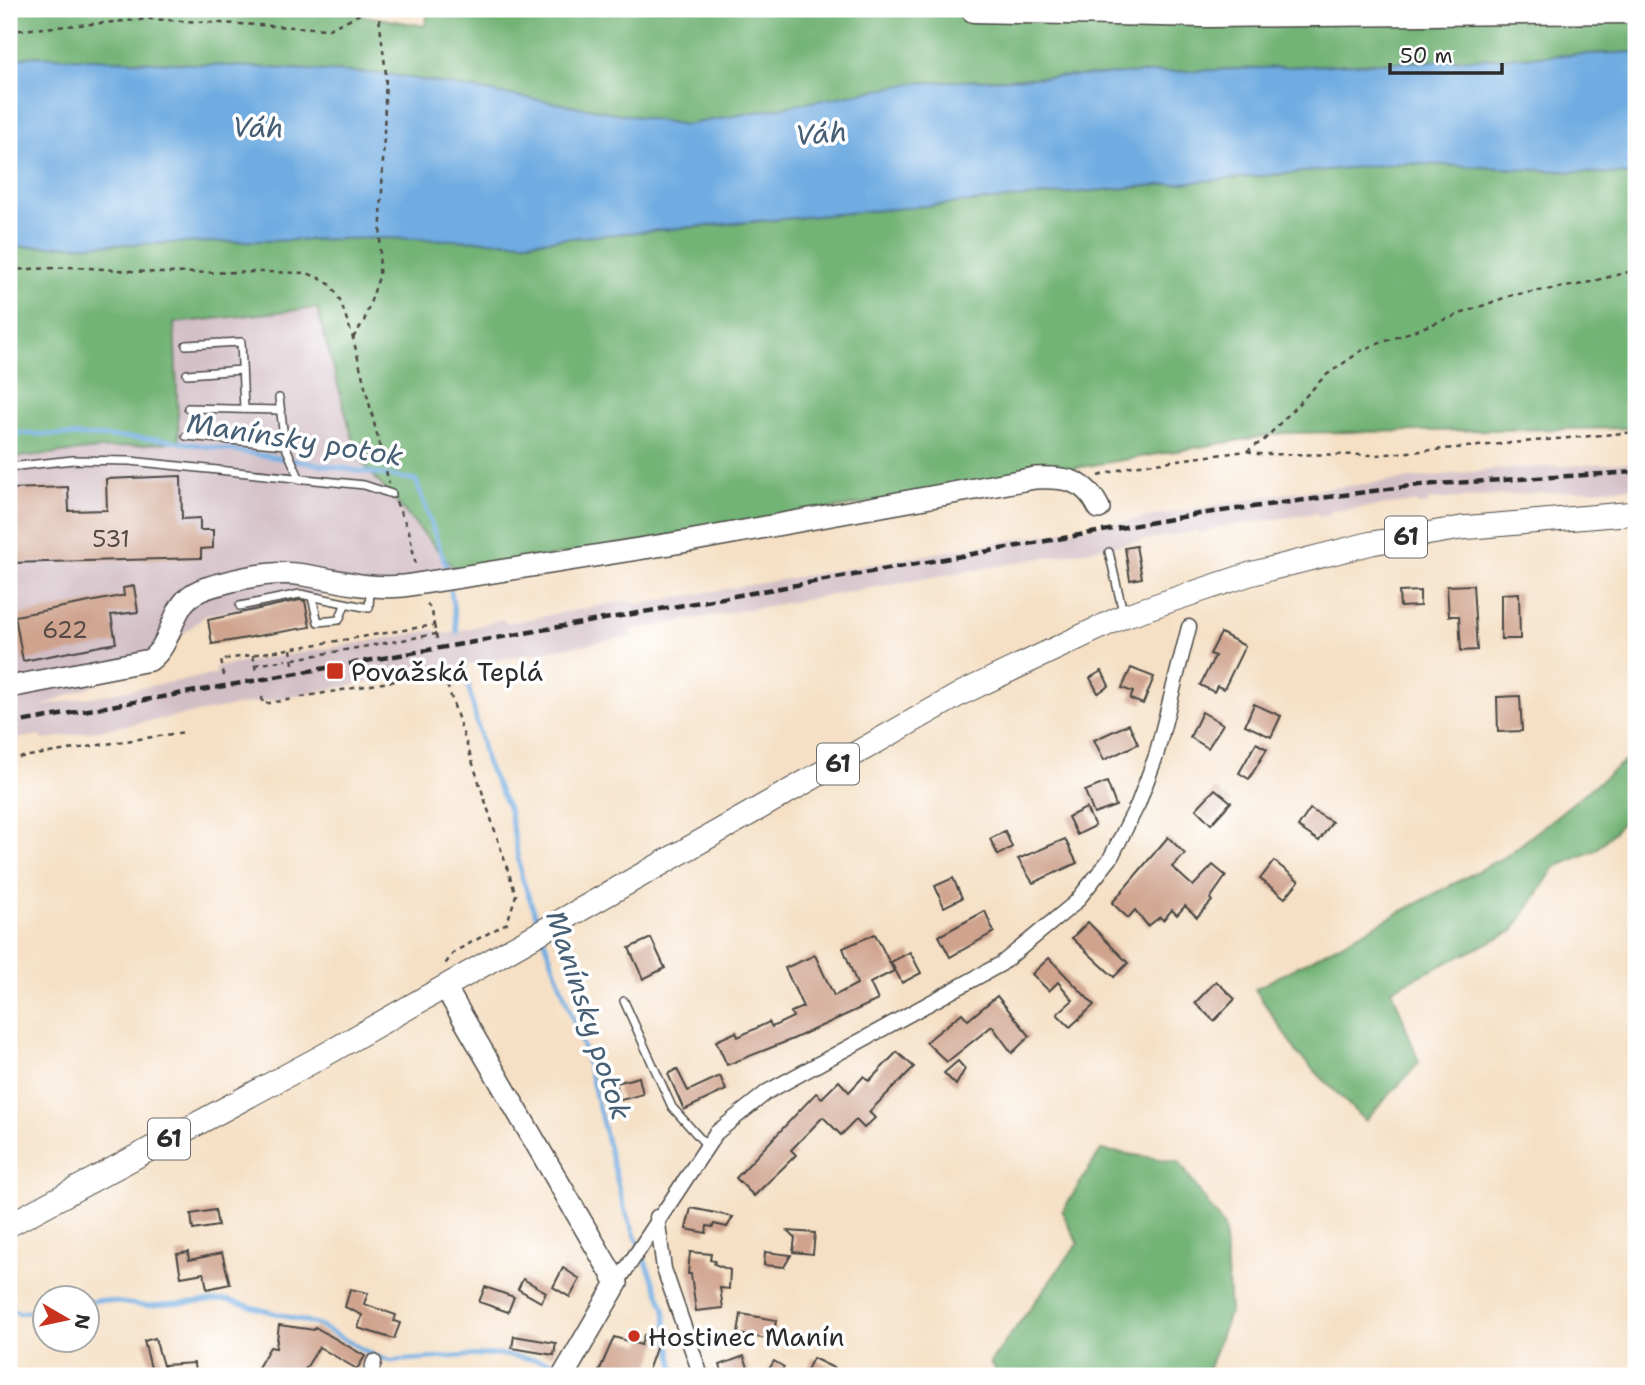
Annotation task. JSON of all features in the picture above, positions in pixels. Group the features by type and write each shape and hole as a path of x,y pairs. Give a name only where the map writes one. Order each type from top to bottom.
{"highway":[{"path":"974,9 1192,14 1636,10"}],"main road":[{"name":"61","path":"9,1225 445,987 962,693 1124,616 1250,574 1372,543 1461,528 1636,513"}],"street":[{"path":"9,687 150,660 162,649 184,603 207,588 240,579 285,573 370,588 425,583 808,520 944,492 1035,478 1077,481 1086,487 1099,508"},
{"path":"563,1376 657,1217 716,1133 767,1092 1000,964 1075,904 1110,859 1138,804 1156,756 1189,627"},
{"path":"445,987 617,1283"},
{"path":"657,1217 664,1269 701,1376"}],"lane":[{"path":"186,345 241,342 244,409"},
{"path":"187,374 242,370"},
{"path":"279,398 285,445 300,480"},
{"path":"188,408 280,410"},
{"path":"186,436 285,445"},
{"path":"9,467 100,460 364,485 392,494"},
{"path":"1109,552 1124,616"},
{"path":"240,606 292,594 369,608 370,588"},
{"path":"312,597 318,622 339,620 345,605"},
{"path":"624,1001 672,1107 707,1146"}],"path":[{"path":"9,31 149,19 329,29 370,9"},
{"path":"353,338 374,296 381,238 386,74 378,9"},
{"path":"9,270 75,267 160,273 307,273 331,285 340,300 353,338 392,494 409,531 425,583 437,639"},
{"path":"1247,451 1264,440 1325,376 1364,349 1511,295 1578,285 1636,270"},
{"path":"1077,481 1132,466 1247,451 1258,454 1376,455 1636,432"},
{"path":"224,677 221,660 434,625"},
{"path":"294,659 436,634"},
{"path":"291,649 293,664"},
{"path":"253,655 256,671"},
{"path":"255,665 286,660"},
{"path":"441,666 516,895 507,923 454,952"},
{"path":"301,697 442,673"},
{"path":"262,697 263,704 293,699"},
{"path":"9,759 185,732"}],"shaded area":[{"path":"317,308 358,458 457,572 206,615 148,664 41,706 216,674 216,667 436,630 437,635 457,632 502,619 507,623 625,601 639,604 1293,492 1489,470 1636,462 1636,487 1429,500 1429,504 1418,505 1417,502 1330,511 1330,515 1318,517 1317,513 1221,527 1198,534 1197,531 631,630 632,636 43,740 41,735 9,740 9,458 179,441 174,323"}],"green space":[{"path":"9,9 324,9 425,26 429,9 1636,9 1636,52 915,83 685,125 386,74 35,56 9,60"},
{"path":"1404,163 1636,175 1636,428 1283,433 457,572 358,458 317,308 174,323 179,441 9,458 9,247 381,238 526,242"},
{"path":"1636,752 1636,809 1596,850 1555,867 1513,931 1392,989 1419,1063 1365,1121 1298,1054 1255,989 1508,855"},
{"path":"1101,1150 1179,1162 1224,1227 1230,1310 1206,1376 1001,1376 990,1363 1078,1243 1062,1212"}],"water":[{"name":"Váh","path":"1636,52 1636,175 1404,163 526,242 381,238 9,247 9,60 35,56 386,74 685,125 915,83"}],"building":[{"path":"181,476 182,519 200,518 200,530 213,530 213,548 201,549 201,558 9,563 9,489 68,487 69,511 107,510 106,479"},
{"path":"1136,546 1142,578 1130,580 1125,548"},
{"path":"1473,585 1477,650 1461,651 1459,616 1449,616 1447,586"},
{"path":"134,586 138,612 111,615 116,643 23,661 15,616 124,596 123,588"},
{"path":"1420,591 1420,606 1400,607 1399,592"},
{"path":"1519,593 1520,639 1501,639 1501,594"},
{"path":"305,601 310,627 212,644 208,620"},
{"path":"1221,633 1245,646 1224,689 1217,686 1214,692 1200,685 1215,656 1210,654"},
{"path":"1131,668 1154,677 1143,704 1130,699 1133,692 1122,688"},
{"path":"1102,671 1109,686 1098,693 1090,678"},
{"path":"1520,696 1522,731 1498,732 1497,697"},
{"path":"1254,704 1281,716 1271,737 1245,725"},
{"path":"1202,712 1223,724 1208,748 1190,737"},
{"path":"1129,724 1138,744 1104,760 1094,740"},
{"path":"1256,743 1267,749 1249,779 1239,773"},
{"path":"1107,782 1116,806 1094,814 1085,791"},
{"path":"1215,789 1231,802 1211,824 1196,809"},
{"path":"1086,808 1095,826 1077,835 1068,817"},
{"path":"1310,809 1332,822 1319,841 1298,827"},
{"path":"1005,831 1012,847 998,855 990,839"},
{"path":"1168,837 1185,854 1172,867 1193,886 1213,865 1226,876 1210,899 1212,901 1197,917 1185,906 1177,915 1172,910 1163,920 1160,917 1148,926 1135,910 1128,918 1112,903"},
{"path":"1065,839 1077,863 1033,883 1018,859"},
{"path":"1274,861 1299,881 1285,898 1260,879"},
{"path":"953,878 962,898 944,907 935,886"},
{"path":"985,911 994,932 950,957 939,936"},
{"path":"1088,922 1128,963 1114,977 1072,938"},
{"path":"875,934 894,971 870,983 878,1000 793,1039 727,1065 716,1041 736,1032 738,1037 769,1022 772,1027 793,1017 791,1012 803,1007 785,968 815,955 834,996 857,984 843,948"},
{"path":"651,938 665,968 643,979 629,948"},
{"path":"910,952 921,973 902,983 891,962"},
{"path":"1049,958 1094,1005 1070,1027 1057,1014 1073,1000 1058,982 1049,991 1032,974"},
{"path":"1216,981 1235,999 1214,1021 1195,1003"},
{"path":"997,996 1030,1036 1012,1053 992,1026 947,1062 926,1042 962,1013 968,1020"},
{"path":"897,1052 914,1067 869,1112 875,1118 864,1128 856,1120 841,1135 823,1117 791,1150 796,1155 754,1196 736,1178 816,1093 822,1098 839,1081 849,1092 864,1076 869,1081"},
{"path":"958,1061 965,1069 956,1085 944,1073"},
{"path":"677,1069 688,1091 720,1076 726,1090 684,1110 668,1074"},
{"path":"639,1077 643,1094 621,1100 616,1083"},
{"path":"691,1208 733,1217 727,1227 714,1224 713,1227 707,1226 706,1233 686,1229"},
{"path":"215,1210 218,1226 193,1230 191,1214"},
{"path":"788,1231 815,1233 813,1254 793,1252 795,1238"},
{"path":"188,1252 189,1260 222,1253 230,1284 207,1289 204,1273 181,1277 177,1254"},
{"path":"690,1252 711,1254 710,1260 715,1261 714,1264 730,1270 729,1289 720,1288 723,1308 696,1311 691,1274 688,1274"},
{"path":"765,1252 791,1255 784,1267 764,1265"},
{"path":"563,1268 580,1279 570,1297 553,1287"},
{"path":"523,1279 546,1292 541,1302 518,1289"},
{"path":"485,1287 514,1297 508,1312 479,1302"},
{"path":"350,1289 368,1293 364,1304 396,1315 394,1321 400,1323 394,1339 358,1328 362,1315 345,1307"},
{"path":"741,1314 776,1320 773,1340 738,1334"},
{"path":"279,1325 314,1330 315,1327 365,1356 357,1369 319,1347 301,1376 253,1376 270,1347 276,1348"},
{"path":"644,1335 659,1340 646,1376 597,1376 614,1337 641,1345"},
{"path":"514,1336 556,1343 554,1355 512,1348"},
{"path":"155,1338 164,1369 152,1372 144,1341"},
{"path":"744,1356 751,1376 724,1376 720,1365"},
{"path":"813,1358 850,1376 804,1376"},
{"path":"774,1361 784,1367 778,1376 765,1376"},
{"path":"194,1363 195,1376 167,1376 164,1365"}],"waterway":[{"name":"Manínsky potok","path":"9,433 161,439 416,480 448,572"},
{"name":"Manínsky potok","path":"450,584 457,632"},
{"name":"Manínsky potok","path":"464,667 486,762 509,810 522,878 539,924"},
{"name":"Manínsky potok","path":"544,939 584,1050 624,1208 639,1245"},
{"name":"Manínsky potok","path":"642,1253 664,1307 675,1376"},
{"path":"102,1300 146,1306 227,1300 318,1325 373,1355 390,1361 496,1354 552,1362"},
{"path":"9,1309 19,1313 32,1311"}],"railway":[{"path":"9,724 1199,514 1419,485 1636,472"}],"place":[{"name":"Považská Teplá","path":"335,671"},
{"name":"Hostinec Manín","path":"634,1336"}]}
